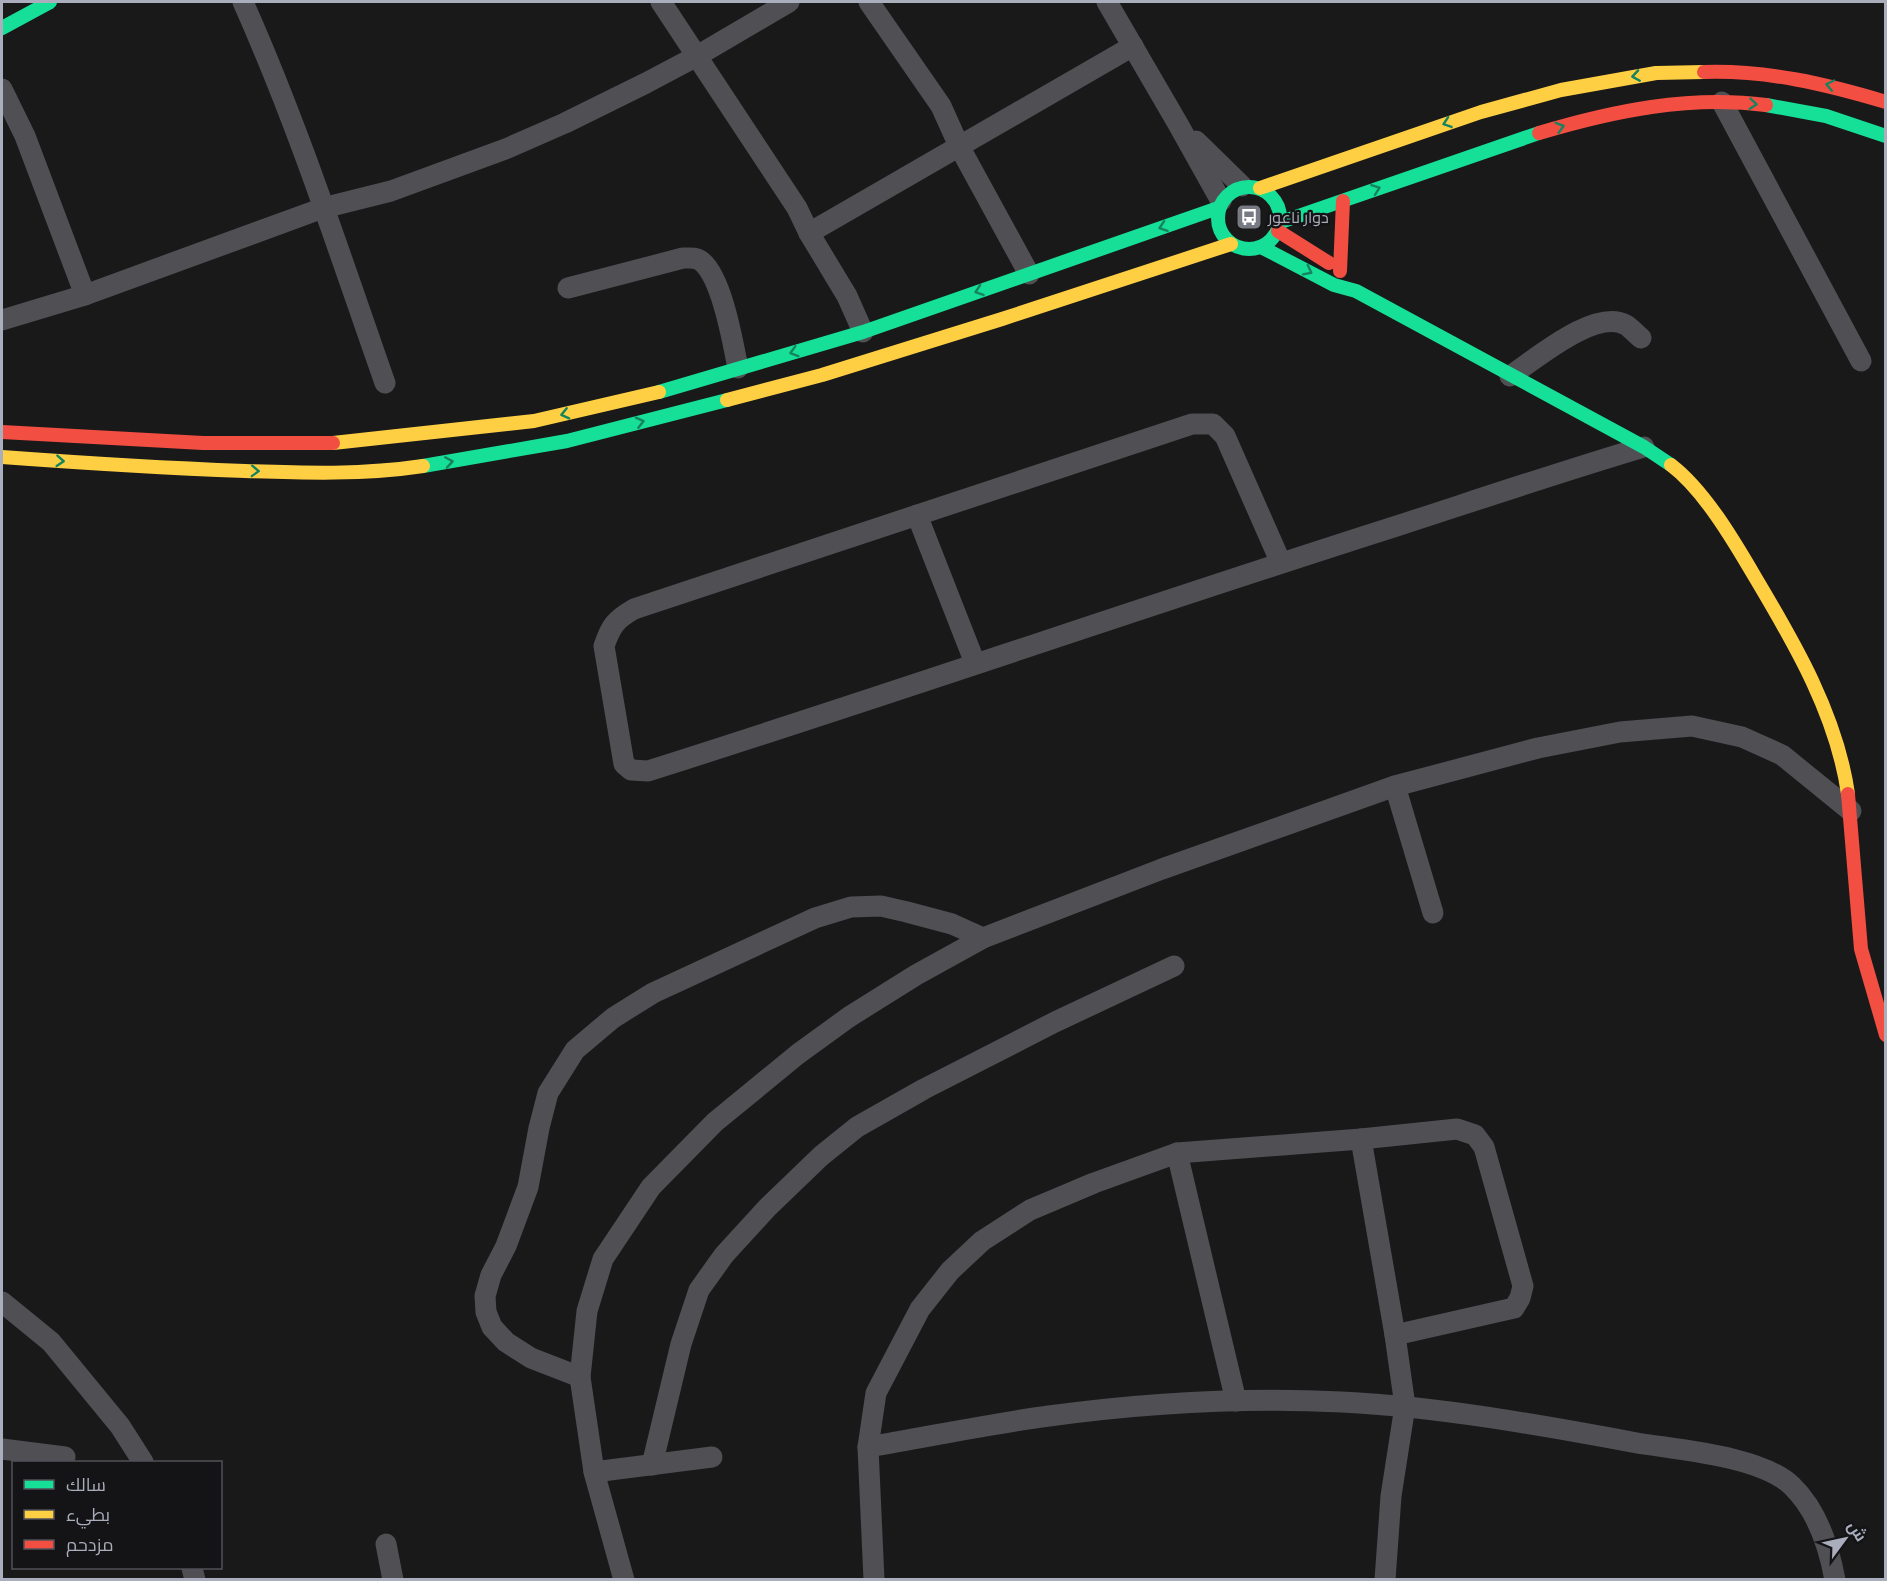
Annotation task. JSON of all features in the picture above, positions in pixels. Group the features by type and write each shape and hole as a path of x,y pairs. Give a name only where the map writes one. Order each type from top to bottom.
{"main road":[{"path":"2,28 50,2"},
{"path":"2,432 203,443 341,443 534,421 638,398 863,332 1220,205 1230,192 1481,112 1561,90 1656,73 1738,71 1787,77 1838,87 1886,102"},
{"path":"1280,227 1343,201 1504,143 1576,122 1662,106 1722,102 1797,109 1840,120 1886,136"},
{"path":"1220,205 1219,228 1231,244 1245,250 1261,248 1271,241 1280,227 1280,208 1272,196 1251,187"},
{"path":"1340,271 1343,201"},
{"path":"1280,227 1340,271 1356,291"},
{"path":"2,457 130,466 318,473 402,469 484,456 567,441 822,375 1231,244"},
{"path":"1261,248 1335,285 1356,291 1644,447 1674,466 1689,481 1733,539 1787,631 1830,725 1845,770 1851,812 1861,949 1886,1035"}],"street":[{"path":"243,2 323,208 385,383"},
{"path":"661,2 797,208 809,233 847,296 863,332"},
{"path":"2,320 85,295 323,208 391,191 508,148 606,103 698,56 789,2"},
{"path":"869,2 941,106 959,146 1029,274"},
{"path":"1107,2 1178,124 1220,205"},
{"path":"809,233 1132,46"},
{"path":"2,89 25,136 85,295"},
{"path":"1722,102 1861,361"},
{"path":"1178,124 1251,187"},
{"path":"568,288 683,258 694,258 701,261 708,269 727,317 738,368"},
{"path":"1510,376 1583,327 1605,322 1625,325 1641,338"},
{"path":"1281,563 1226,436 1213,424 1192,424 634,609 619,617 610,628 604,646 624,764 632,770 648,771 1281,563 1644,447"},
{"path":"916,515 975,663"},
{"path":"624,1580 594,1472 580,1377 586,1311 603,1259 651,1187 715,1122 798,1054 849,1017 916,975 983,938 1162,869 1395,786 1538,748 1610,734 1692,726 1742,737 1782,755 1851,812"},
{"path":"1395,786 1433,913"},
{"path":"580,1377 531,1358 506,1342 492,1327 486,1312 485,1296 491,1275 506,1246 528,1186 538,1128 548,1093 575,1050 613,1018 653,993 815,918 851,907 881,906 907,912 952,924 983,938"},
{"path":"652,1465 681,1344 699,1290 724,1255 767,1208 820,1156 857,1127 924,1089 1055,1022 1174,966"},
{"path":"873,1580 868,1447 876,1393 920,1309 950,1271 982,1241 1030,1210 1094,1183 1177,1153 1457,1129 1475,1135 1484,1147 1523,1286 1520,1298 1514,1308 1395,1335"},
{"path":"1361,1139 1405,1406 1391,1496 1385,1580"},
{"path":"1177,1153 1236,1401"},
{"path":"2,1302 51,1342 120,1426 142,1461"},
{"path":"868,1447 1094,1411 1236,1401 1339,1402 1405,1406 1744,1461 1791,1485 1815,1516 1831,1558 1835,1580"},
{"path":"2,1449 65,1458"},
{"path":"594,1472 712,1457"},
{"path":"386,1544 393,1580"}],"traffic: fast":[{"path":"2,28 50,2"},
{"path":"1766,105 1826,116 1886,136"},
{"path":"1281,222 1539,133"},
{"path":"1243,187 1255,187 1271,196 1278,206 1280,218 1278,230 1271,240 1255,249 1243,249 1232,244 1223,235 1218,224 1218,212 1223,201 1232,192 1243,187"},
{"path":"659,392 863,332 1218,208"},
{"path":"1261,247 1334,285 1356,291 1644,447 1671,465"},
{"path":"423,466 567,441 727,400"}],"traffic: slow":[{"path":"1260,188 1481,112 1561,90 1656,73 1704,72"},
{"path":"727,400 822,375 1231,244"},
{"path":"333,443 534,421 659,392"},
{"path":"2,457 215,470 334,473 423,466"},
{"path":"1671,465 1695,488 1718,517 1785,628 1824,709 1842,765 1848,794"}],"traffic: jam":[{"path":"1704,72 1773,76 1841,89 1886,102"},
{"path":"1539,133 1595,118 1651,107 1708,102 1766,105"},
{"path":"1340,271 1343,201"},
{"path":"1278,231 1329,263"},
{"path":"2,432 203,443 333,443"},
{"path":"1848,794 1861,949 1886,1035"}],"place":[{"name":"دوار ناعور","path":"1249,217"}]}
